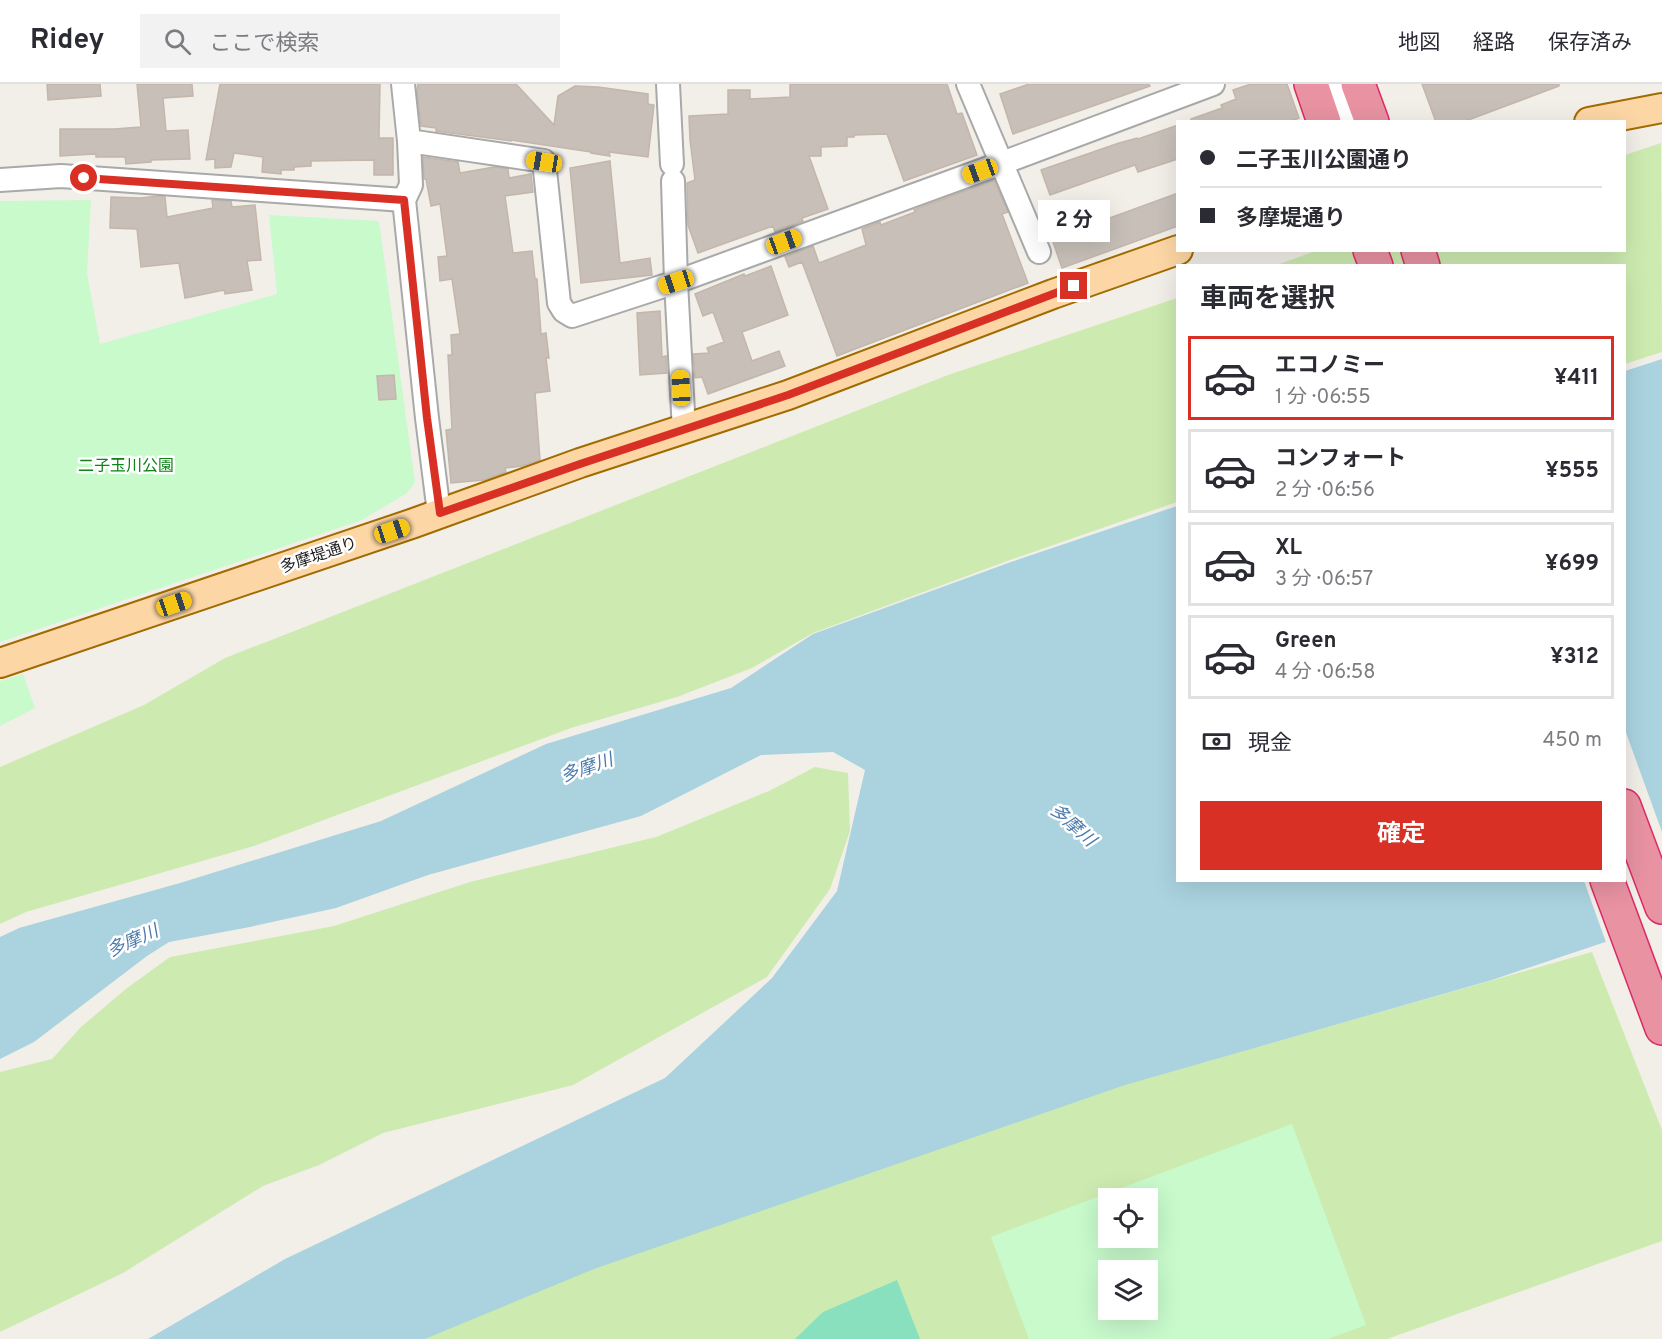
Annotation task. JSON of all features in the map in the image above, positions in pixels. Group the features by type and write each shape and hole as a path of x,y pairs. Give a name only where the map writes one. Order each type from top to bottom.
{"highway":[{"path":"1311,84 1323,120"},
{"path":"1358,84 1371,120"},
{"path":"1626,811 1662,907"},
{"path":"1608,882 1662,1028"}],"main road":[{"path":"1599,120 1662,108"},
{"name":"多摩堤通り","path":"0,663 788,395 1053,294 1176,251"}],"street":[{"path":"403,84 411,184 404,200 427,418 440,513"},
{"path":"668,84 684,431"},
{"path":"968,84 1038,252"},
{"path":"409,141 544,162 559,303 564,311 572,316 676,282 1213,84"},
{"path":"1334,84 1345,120"},
{"path":"0,180 61,176 404,200"}],"green space":[{"path":"1661,143 1662,352 1626,364 1626,264 1280,264 1312,252 1626,252 1626,155"},
{"name":"二子玉川公園","path":"91,200 87,273 100,344 277,294 269,215 379,221 415,482 407,493 362,520 0,642 0,201"},
{"path":"1176,298 1176,502 1010,560 813,633 752,668 677,697 571,728 254,846 26,912 0,924 0,767 144,705 225,658 948,375"},
{"path":"23,674 35,708 0,726 0,681"},
{"path":"815,767 848,773 850,831 830,889 767,977 573,1085 383,1133 319,1165 263,1186 123,1273 0,1332 0,1072 52,1059 81,1027 127,988 170,957 334,926 470,882 656,837 769,791"},
{"path":"1592,952 1662,1130 1662,1241 1387,1339 421,1339 590,1269 1123,1085"},
{"path":"1292,1124 1366,1325 1328,1339 1029,1339 991,1237 1098,1197 1098,1248 1158,1248 1158,1188 1122,1188"},
{"path":"897,1280 920,1339 795,1339 823,1312"}],"water":[{"name":"多摩川","path":"1662,359 1662,923 1492,980 1125,1085 594,1269 425,1339 148,1339 285,1259 665,1078 772,978 837,891 865,770 833,752 761,755 641,816 428,875 336,908 169,942 147,956 34,1042 0,1059 0,937 19,928 180,883 381,821 546,744 731,688 813,634 1011,562 1176,506 1176,882 1626,882 1626,371"}],"pier":[{"path":"1626,733 1662,832 1662,927 1607,945 1584,882 1626,882"}],"building":[{"path":"47,84 100,84 101,96 48,100"},
{"path":"137,84 192,84 193,96 163,98 166,131 188,130 190,159 151,160 151,162 126,164 125,157 96,157 96,154 60,156 60,129 141,127"},
{"path":"220,84 380,84 379,138 393,138 393,175 374,175 374,160 311,161 311,166 281,170 281,174 262,172 263,157 234,153 231,167 215,168 215,159 206,160"},
{"path":"418,84 516,84 554,125 558,96 575,86 648,94 648,104 654,105 648,157 609,152 610,156 436,131 436,128 421,126"},
{"path":"790,84 947,84 957,114 962,113 977,155 904,181 887,134 847,137 847,146 821,147 821,156 809,156 828,209 802,218 803,221 775,232 773,226 698,253 688,225 687,183 695,180 689,116 728,114 728,90 750,90 750,99 790,97"},
{"path":"1029,84 1149,84 1150,86 1013,134 1000,94"},
{"path":"1251,84 1287,84 1299,118 1294,120 1191,120 1222,108 1221,105 1236,99 1233,90"},
{"path":"1422,84 1559,84 1559,86 1468,120 1435,120"},
{"path":"1176,126 1176,160 1138,172 1135,165 1050,195 1041,170 1119,143"},
{"path":"423,157 458,162 460,173 494,167 508,169 509,178 531,174 533,192 505,196 513,253 532,251 535,279 537,279 541,334 546,333 550,391 535,393 540,460 522,466 505,468 506,472 484,480 451,483 446,430 452,429 448,355 452,355 451,335 460,334 452,279 440,281 438,257 447,256 440,204 431,206 426,179 424,179"},
{"path":"610,161 620,263 650,258 652,275 581,283 570,168"},
{"path":"994,180 1008,212 1002,214 1028,283 837,356 802,262 789,267 785,257 813,246 819,263 866,245 862,229 880,222 881,225"},
{"path":"1176,194 1176,227 1062,268 1052,239"},
{"path":"111,197 165,197 167,217 213,208 212,200 231,201 232,207 255,205 261,260 247,261 252,290 225,294 224,290 185,298 179,263 141,267 137,229 110,228"},
{"path":"771,266 788,315 742,332 752,361 779,351 785,366 708,394 702,377 695,378 693,354 709,353 707,348 724,342 713,312 703,316 695,294 744,274 745,276"},
{"path":"660,311 662,357 666,356 667,373 640,375 637,313"},
{"path":"394,375 396,399 379,400 377,376"}],"route":[{"path":"84,178 404,200 427,418 440,513 788,395 1074,286"}]}
